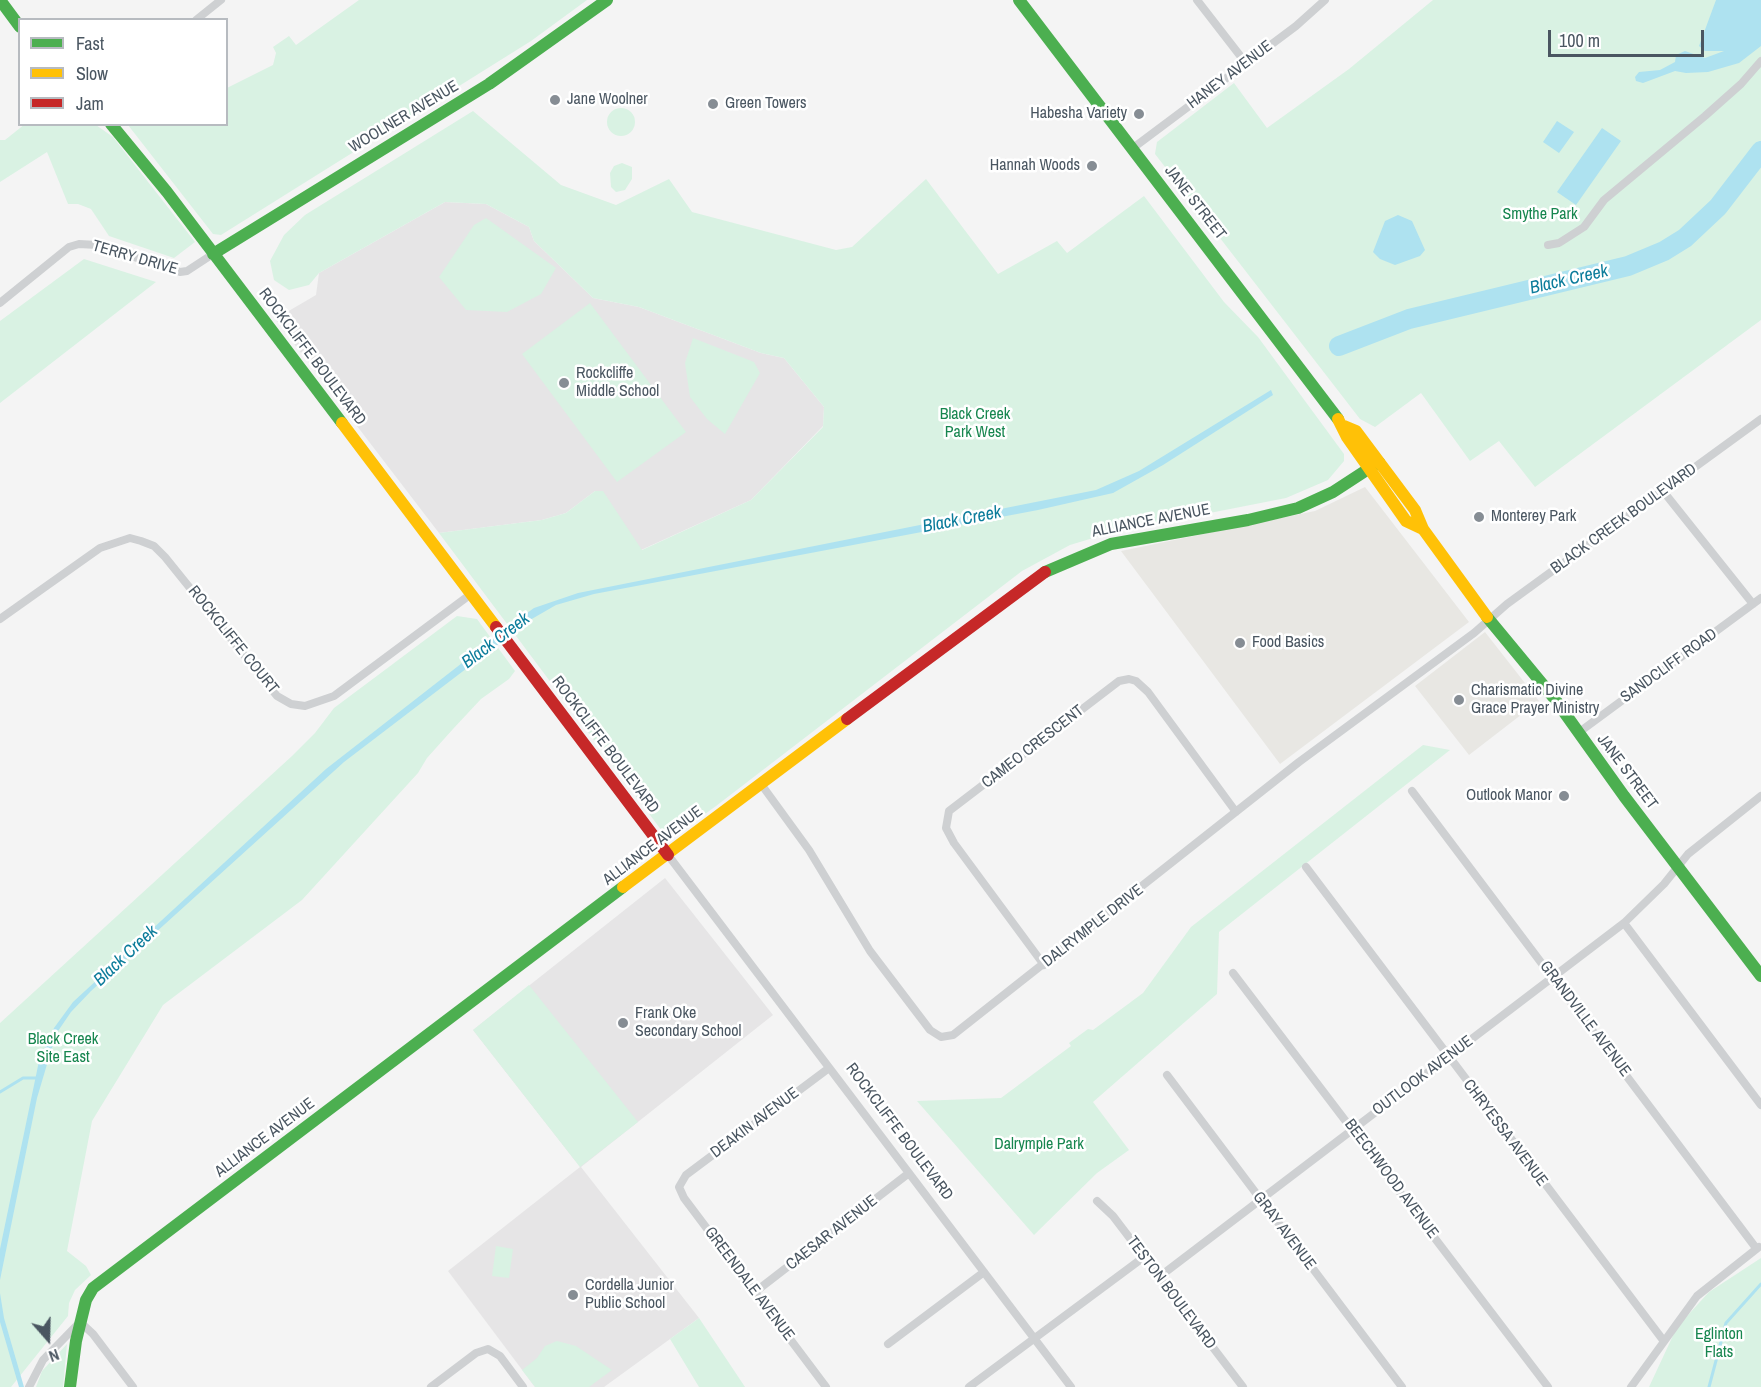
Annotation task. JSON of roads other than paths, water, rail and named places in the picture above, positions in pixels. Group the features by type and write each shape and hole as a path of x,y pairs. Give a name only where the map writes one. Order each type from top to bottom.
{"street":[{"path":"0,0 18,24"},
{"path":"198,18 221,0"},
{"name":"WOOLNER AVENUE","path":"213,254 489,84 607,0"},
{"name":"JANE STREET","path":"1019,0 1344,426 1356,430 1375,466 1415,510 1423,529 1488,619 1554,698 1677,867 1761,976"},
{"path":"1197,0 1245,62"},
{"name":"HANEY AVENUE","path":"1133,148 1296,26 1325,0"},
{"path":"1548,245 1559,243 1584,227 1604,200 1705,116 1761,61"},
{"name":"ROCKCLIFFE BOULEVARD","path":"113,126 148,167 1071,1387"},
{"name":"TERRY DRIVE","path":"0,303 69,248 79,244 97,245 180,272 187,271 213,254"},
{"name":"BLACK CREEK BOULEVARD","path":"1488,619 1761,419"},
{"name":"ALLIANCE AVENUE","path":"30,1383 43,1360 80,1322 86,1300 93,1288 106,1277 1053,566 1080,554 1125,540 1284,512 1324,496 1375,466"},
{"path":"1663,491 1753,604"},
{"name":"ROCKCLIFFE COURT","path":"0,619 100,548 130,538 141,541 154,546 165,557 277,696 291,704 305,706 334,696 471,594"},
{"name":"SANDCLIFF ROAD","path":"1578,733 1761,598"},
{"name":"DALRYMPLE DRIVE","path":"761,784 809,850 870,951 935,1033 941,1036 953,1035 1044,966 1236,812 1488,619"},
{"name":"CAMEO CRESCENT","path":"1044,966 954,843 946,828 949,811 1119,681 1129,679 1136,681 1148,692 1236,812"},
{"name":"GRANDVILLE AVENUE","path":"1412,791 1759,1247"},
{"name":"OUTLOOK AVENUE","path":"1159,1277 1624,923 1664,884 1688,854 1761,796"},
{"name":"CHRYESSA AVENUE","path":"1306,867 1663,1341"},
{"path":"1624,923 1761,1104"},
{"name":"BEECHWOOD AVENUE","path":"1233,973 1548,1387"},
{"name":"DEAKIN AVENUE","path":"683,1180 829,1068"},
{"name":"GRAY AVENUE","path":"1167,1075 1402,1387"},
{"name":"CAESAR AVENUE","path":"755,1293 909,1173"},
{"name":"GREENDALE AVENUE","path":"683,1180 679,1186 684,1197 826,1387"},
{"name":"TESTON BOULEVARD","path":"1097,1201 1113,1216 1243,1387"},
{"path":"1631,1387 1697,1296 1759,1247"},
{"path":"969,1387 1144,1257"},
{"path":"888,1344 984,1272"},
{"path":"70,1387 80,1322"},
{"path":"80,1322 93,1334 133,1387"},
{"path":"431,1387 476,1353 488,1349 500,1356 523,1387"}],"water":[{"path":"1716,0 1761,0 1761,46 1739,63 1708,72 1675,71 1643,83 1636,81 1635,77 1639,72 1660,70 1675,62 1676,55 1685,51 1705,58 1724,51 1705,51 1699,46"},
{"path":"1557,121 1574,132 1559,153 1543,142"},
{"path":"1602,128 1621,141 1576,205 1557,192"},
{"path":"1398,215 1412,221 1425,250 1420,256 1395,265 1380,259 1373,252 1385,221"},
{"path":"1271,390 1273,395 1163,465 1113,493 1038,510 594,594 556,605 530,620 344,762 91,991 71,1012 56,1034 37,1098 0,1280 0,1249 39,1061 54,1028 73,1002 326,769 534,608 578,593 1096,490 1139,471"},
{"path":"0,1293 4,1318 24,1387 19,1387 0,1322"}],"waterway":[{"name":"Black Creek","path":"1339,346 1409,319 1628,266 1664,251 1685,238 1718,207 1761,151"},
{"path":"0,1092 23,1078 38,1078"},
{"path":"1709,1387 1726,1323 1761,1284"}],"place":[{"name":"Jane Woolner","path":"555,100"},
{"name":"Green Towers","path":"713,104"},
{"name":"Habesha Variety","path":"1139,114"},
{"name":"Hannah Woods","path":"1092,166"},
{"name":"Rockcliffe Middle School","path":"564,383"},
{"name":"Monterey Park","path":"1479,517"},
{"name":"Food Basics","path":"1240,643"},
{"name":"Charismatic Divine Grace Prayer Ministry","path":"1459,700"},
{"name":"Outlook Manor","path":"1564,796"},
{"name":"Frank Oke Secondary School","path":"623,1023"},
{"name":"Cordella Junior Public School","path":"573,1295"}],"park label":[{"name":"Smythe Park","path":"1540,215"},
{"name":"Black Creek Park West","path":"975,424"},
{"name":"Black Creek Site East","path":"63,1049"},
{"name":"Dalrymple Park","path":"1039,1145"},
{"name":"Eglinton Flats","path":"1719,1344"}]}
